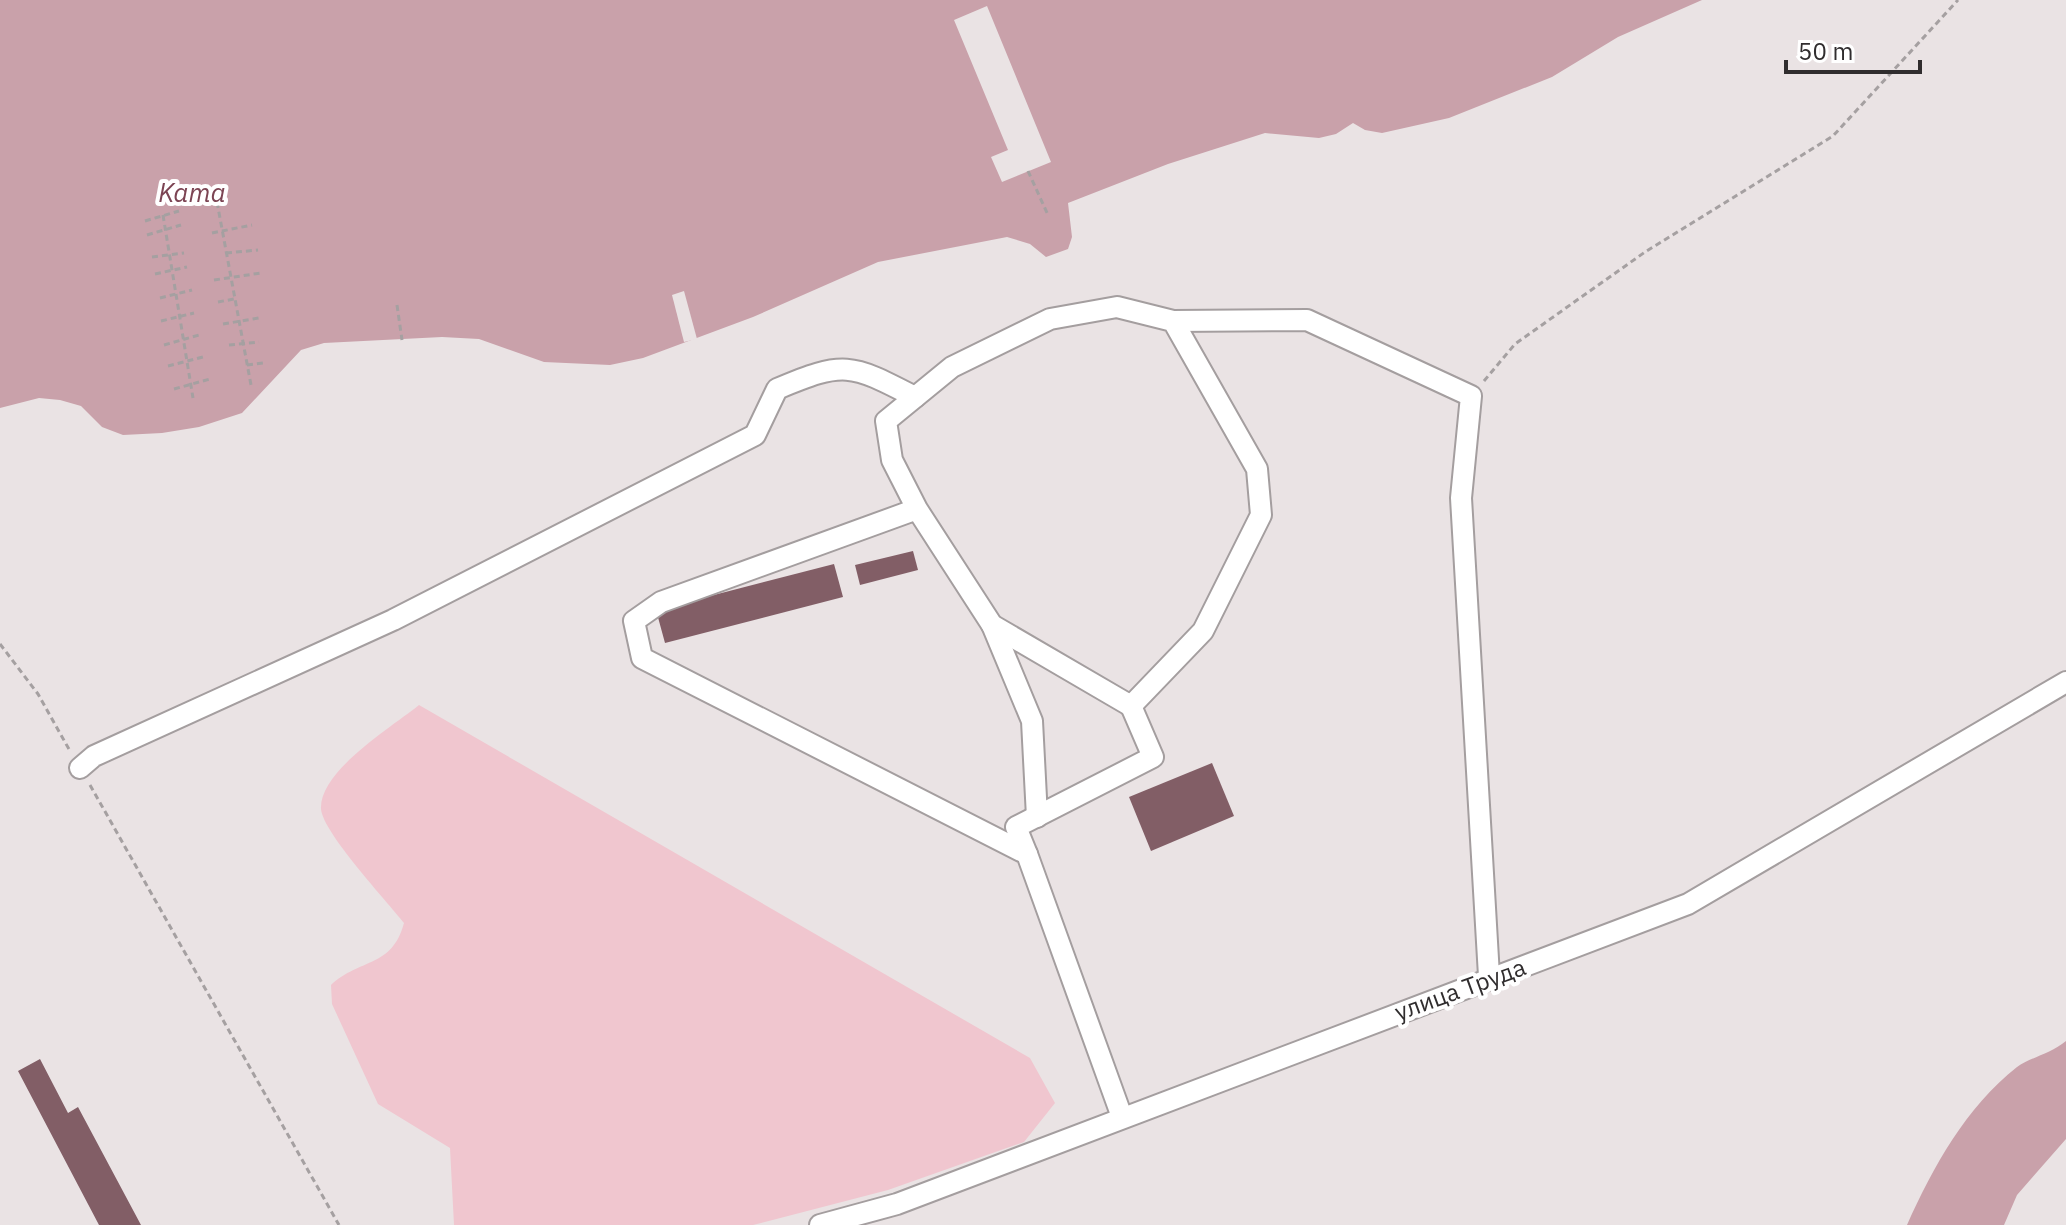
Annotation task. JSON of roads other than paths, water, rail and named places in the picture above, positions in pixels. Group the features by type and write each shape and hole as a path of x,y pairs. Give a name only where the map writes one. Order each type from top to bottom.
{"street":[{"path":"1037,817 1032,721 992,625 917,509 892,460 886,421 952,367 1050,319 1117,307 1173,321 1307,320 1471,396 1461,498 1489,976"},
{"path":"1131,706 1203,631 1261,515 1257,469 1173,321"},
{"path":"80,768 94,756 393,620 755,435 777,389 818,372 860,369 915,397"},
{"path":"917,509 661,602 634,621 642,658 1027,854"},
{"path":"992,625 1131,706 1153,757 1016,827 1122,1117"},
{"name":"улица Труда","path":"820,1225 897,1204 1489,976 1644,923 1688,904 2066,682"}],"water":[{"name":"Kama","path":"0,0 1702,0 1618,37 1552,77 1449,118 1382,133 1365,130 1353,123 1336,134 1319,138 1265,133 1168,164 1068,203 1072,237 1068,249 1046,257 1030,244 1007,237 878,262 753,317 643,358 610,365 544,362 479,339 442,337 324,343 301,350 242,413 199,427 123,435 102,427 81,406 60,400 39,398 0,408"},
{"path":"2066,1041 2066,1139 2017,1195 2004,1225 1907,1225 1940,1160 1982,1100 2017,1067"}]}
